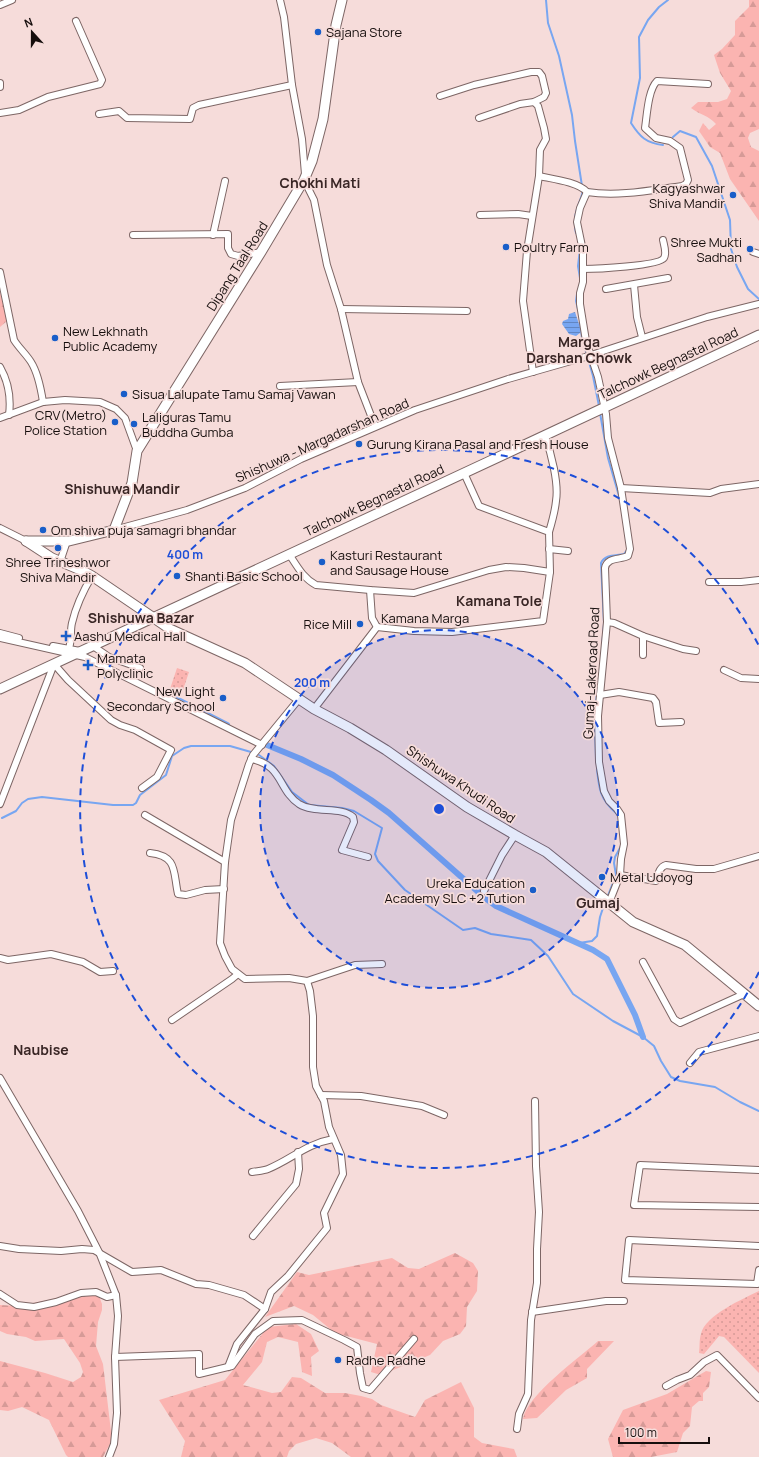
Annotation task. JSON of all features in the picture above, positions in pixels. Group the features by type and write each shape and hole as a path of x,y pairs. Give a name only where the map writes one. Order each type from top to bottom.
{"main road":[{"name":"Dipang Taal Road","path":"114,530 132,483 137,451 261,252 305,177 312,161 323,119 336,25 342,0"},
{"name":"Talchowk Begnastal Road","path":"0,689 759,335"},
{"path":"26,541 67,541 114,530"},
{"name":"Shishuwa Khudi Road","path":"26,541 52,558 92,576 170,629 245,663 314,710 350,728 386,750 468,807 546,852 608,903 634,922 685,945 759,1006"}],"street":[{"path":"0,5 12,0"},
{"path":"280,0 292,85 302,140 305,177 314,200 327,265 340,309 358,382 376,426"},
{"path":"0,113 19,110 48,97 102,83 76,21"},
{"path":"440,96 474,84 531,72 539,72 542,76 546,93 544,98 534,102 520,104 479,118"},
{"path":"540,176 599,194 615,194 682,186 686,184 688,180 680,148 670,141 656,138 645,128 647,110 653,85 657,82 708,84"},
{"path":"99,114 119,111 127,118 190,119 194,108 199,105 292,85"},
{"path":"533,372 523,300 527,251 540,176 540,150 546,139 538,106 534,102"},
{"path":"213,235 225,181"},
{"name":"Gumaj-Lakeroad Road","path":"584,190 577,222 583,251 583,282 580,299 587,356 598,377 606,414 608,438 621,488 630,553 626,558 609,561 605,565 607,622 598,716 599,762 604,791 609,800 618,809 622,821 624,844 620,875 608,903"},
{"path":"480,215 518,214 532,216"},
{"path":"133,235 228,234 228,248 231,254 238,256 261,252"},
{"path":"583,270 616,268 655,263 663,260 666,256 664,240"},
{"path":"0,272 14,340 32,363 41,388 43,402"},
{"path":"606,289 668,278"},
{"path":"634,285 637,317 642,337"},
{"name":"Shishuwa - Margadarshan Road","path":"114,530 187,510 245,488 301,459 415,410 508,378 587,356 707,317 759,304"},
{"path":"340,309 467,311"},
{"path":"0,367 4,374 10,403 9,415"},
{"path":"280,386 358,382"},
{"path":"0,418 43,402 65,400 100,402 116,409 124,418 137,451"},
{"name":"Kamana Marga","path":"314,710 377,626 414,631 452,632 543,621 550,572 549,532 557,499 554,472 545,436"},
{"path":"464,473 479,506 549,532"},
{"path":"621,488 710,493 721,489 759,484"},
{"path":"0,528 26,541"},
{"path":"60,562 67,541"},
{"path":"549,549 568,551"},
{"path":"289,554 303,575 310,582 316,585 370,590 414,593 489,570 506,567 550,572"},
{"path":"69,648 72,622 76,608 81,595 92,576"},
{"path":"709,582 741,582 759,580"},
{"path":"370,590 372,618 377,626"},
{"path":"607,622 614,623 643,636 683,649 696,651"},
{"path":"0,633 69,648 262,745"},
{"path":"643,636 643,655"},
{"path":"0,638 79,653"},
{"path":"93,646 110,657 140,668"},
{"path":"0,804 54,664 68,680 111,720 135,730 171,750 157,777 142,788"},
{"path":"724,670 741,678 759,679"},
{"path":"600,695 619,692 653,698 656,702 659,723 681,722"},
{"path":"299,699 248,764 231,820 225,862 220,943 232,969 248,980 290,978 307,981 355,966 382,964"},
{"path":"251,759 263,762 269,766 279,777 285,790 299,804 314,810 339,812 352,815 354,817 354,822 342,850 368,857"},
{"path":"145,815 225,862"},
{"path":"484,891 502,855 515,835"},
{"path":"150,852 160,854 173,864 178,894 186,895 205,890 224,889"},
{"path":"620,875 656,881 660,869 662,866 666,865 696,869 714,869 759,856"},
{"path":"0,958 8,960 51,954 83,962 100,972 113,971"},
{"path":"643,962 674,1019 680,1023 744,994"},
{"path":"172,1020 238,974"},
{"path":"228,1367 237,1344 265,1309 270,1292 288,1276 327,1228 324,1213 343,1174 341,1156 329,1127 324,1101 316,1086 313,1067 313,1016 310,991 307,981"},
{"path":"690,1063 699,1052 759,1036"},
{"path":"0,1078 78,1211 99,1252 116,1295 118,1316 115,1357 118,1413 114,1444 109,1457"},
{"path":"321,1095 361,1096 422,1106 444,1115"},
{"path":"517,1429 519,1414 528,1394 532,1312 537,1283 539,1212 536,1166 535,1101"},
{"path":"252,1172 267,1170 298,1152 322,1141 333,1139"},
{"path":"253,1236 296,1184 299,1169 298,1152"},
{"path":"759,1170 640,1165 634,1205 759,1207"},
{"path":"759,1246 629,1240 624,1280 757,1284 759,1270"},
{"path":"0,1246 19,1250 90,1250 99,1252 132,1272 161,1270 196,1284 209,1285 244,1294 265,1309"},
{"path":"0,1294 17,1305 34,1308 81,1293 96,1292 107,1297 116,1295"},
{"path":"532,1312 606,1301 624,1301"},
{"path":"115,1357 199,1354 199,1374 232,1366 255,1334 273,1321 302,1320 356,1347 363,1388 370,1390 414,1339"},
{"path":"666,1386 690,1375 704,1362 717,1355 759,1398"}],"green space":[{"path":"749,0 759,0 759,129 750,133 748,138 751,147 759,151 759,221 730,179 720,153 710,147 699,131 703,123 709,130 716,124 691,108 698,102 718,102 727,99 731,91 720,73 714,55 735,35 735,21 749,7"},
{"path":"0,291 7,321 0,327"},
{"path":"177,668 189,672 181,696 169,692"},
{"path":"455,1253 473,1263 478,1271 477,1291 467,1307 466,1326 460,1334 443,1341 430,1355 381,1375 371,1372 377,1344 335,1333 313,1315 294,1306 265,1317 297,1272 309,1275 392,1258 408,1268 419,1269"},
{"path":"759,1291 759,1373 724,1337 719,1336 704,1354 699,1353 701,1334 704,1327 710,1320 726,1308"},
{"path":"81,1293 99,1296 102,1304 102,1310 98,1322 96,1346 103,1364 112,1440 103,1457 68,1457 49,1420 22,1407 8,1411 0,1410 0,1361 73,1382 81,1377 83,1372 80,1363 64,1339 35,1341 26,1337 7,1334 0,1331 0,1305 19,1306"},
{"path":"296,1324 311,1334 319,1351 311,1357 312,1376 302,1372 298,1342 278,1337 267,1342 262,1362 243,1385 272,1393 281,1392 292,1377 301,1378 325,1393 345,1393 361,1396 415,1417 425,1400 461,1382 474,1408 474,1437 482,1443 514,1449 517,1457 351,1457 332,1443 316,1438 296,1444 289,1451 287,1457 181,1457 185,1441 159,1400 225,1380 268,1327"},
{"path":"598,1341 614,1341 587,1369 587,1378 566,1390 537,1418 523,1419 527,1409 543,1388"},
{"path":"706,1371 711,1372 709,1387 703,1393 703,1401 699,1401 692,1407 690,1426 683,1433 677,1452 651,1457 613,1457 608,1439 623,1410 667,1394"}],"water":[{"path":"575,312 580,327 580,333 576,336 569,334 562,324 563,321 568,319 569,314"}],"waterway":[{"path":"546,0 548,23 559,56 572,115 582,186"},
{"path":"663,145 648,141 637,132 631,123 640,78 639,37 648,20 659,7 668,0"},
{"path":"673,137 680,131 696,137 712,166 730,220 731,249 737,267 748,289 759,299"},
{"path":"576,233 575,216 583,191"},
{"path":"580,249 578,266 580,278"},
{"path":"577,294 576,301 578,309"},
{"path":"580,323 582,338 593,376 599,406"},
{"path":"600,413 608,458 619,496"},
{"path":"602,647 604,623 601,563 605,558 624,554 627,550"},
{"path":"596,759 595,722 597,691"},
{"path":"176,699 227,725"},
{"path":"267,745 301,759 333,775 371,800 389,813 496,906 593,950 607,959 635,1015 643,1037"},
{"path":"2,818 16,811 22,803 28,799 42,797 113,805 133,805 136,803 140,795 166,775 172,756 184,748 191,746 230,746 251,752"},
{"path":"259,755 274,766 292,792 309,805 342,808 354,811 382,828 375,854 378,861 405,890 463,930 475,928 491,934 531,940 548,956 573,994 613,1021 643,1037 654,1046 671,1077 680,1081 715,1087 759,1111"},
{"path":"597,769 603,798 616,813"},
{"path":"607,898 616,875 614,863 615,857 621,846"},
{"path":"579,943 592,941 597,936 600,917 604,905"}],"place":[{"name":"Sajana Store","path":"318,32"},
{"name":"Kagyashwar Shiva Mandir","path":"733,195"},
{"name":"Poultry Farm","path":"506,247"},
{"name":"Shree Mukti Sadhan","path":"750,249"},
{"name":"New Lekhnath Public Academy","path":"55,338"},
{"name":"Sisua Lalupate Tamu Samaj Vawan","path":"124,394"},
{"name":"CRV(Metro) Police Station","path":"115,422"},
{"name":"Laliguras Tamu Buddha Gumba","path":"134,424"},
{"name":"Gurung Kirana Pasal and Fresh House","path":"359,444"},
{"name":"Om shiva puja samagri bhandar","path":"43,530"},
{"name":"Shree Trineshwor Shiva Mandir","path":"58,548"},
{"name":"Kasturi Restaurant and Sausage House","path":"322,562"},
{"name":"Shanti Basic School","path":"177,576"},
{"name":"Rice Mill","path":"360,624"},
{"name":"Aashu Medical Hall","path":"66,636"},
{"name":"Mamata Polyclinic","path":"88,665"},
{"name":"New Light Secondary School","path":"223,698"},
{"name":"Metal Udoyog","path":"602,877"},
{"name":"Ureka Education Academy SLC +2 Tution","path":"533,890"},
{"name":"Radhe Radhe","path":"338,1360"}],"district":[{"name":"Chokhi Mati","path":"320,183"},
{"name":"Marga Darshan Chowk","path":"579,350"},
{"name":"Shishuwa Mandir","path":"122,489"},
{"name":"Kamana Tole","path":"499,601"},
{"name":"Shishuwa Bazar","path":"141,618"},
{"name":"Gumaj","path":"598,903"},
{"name":"Naubise","path":"41,1050"}]}
